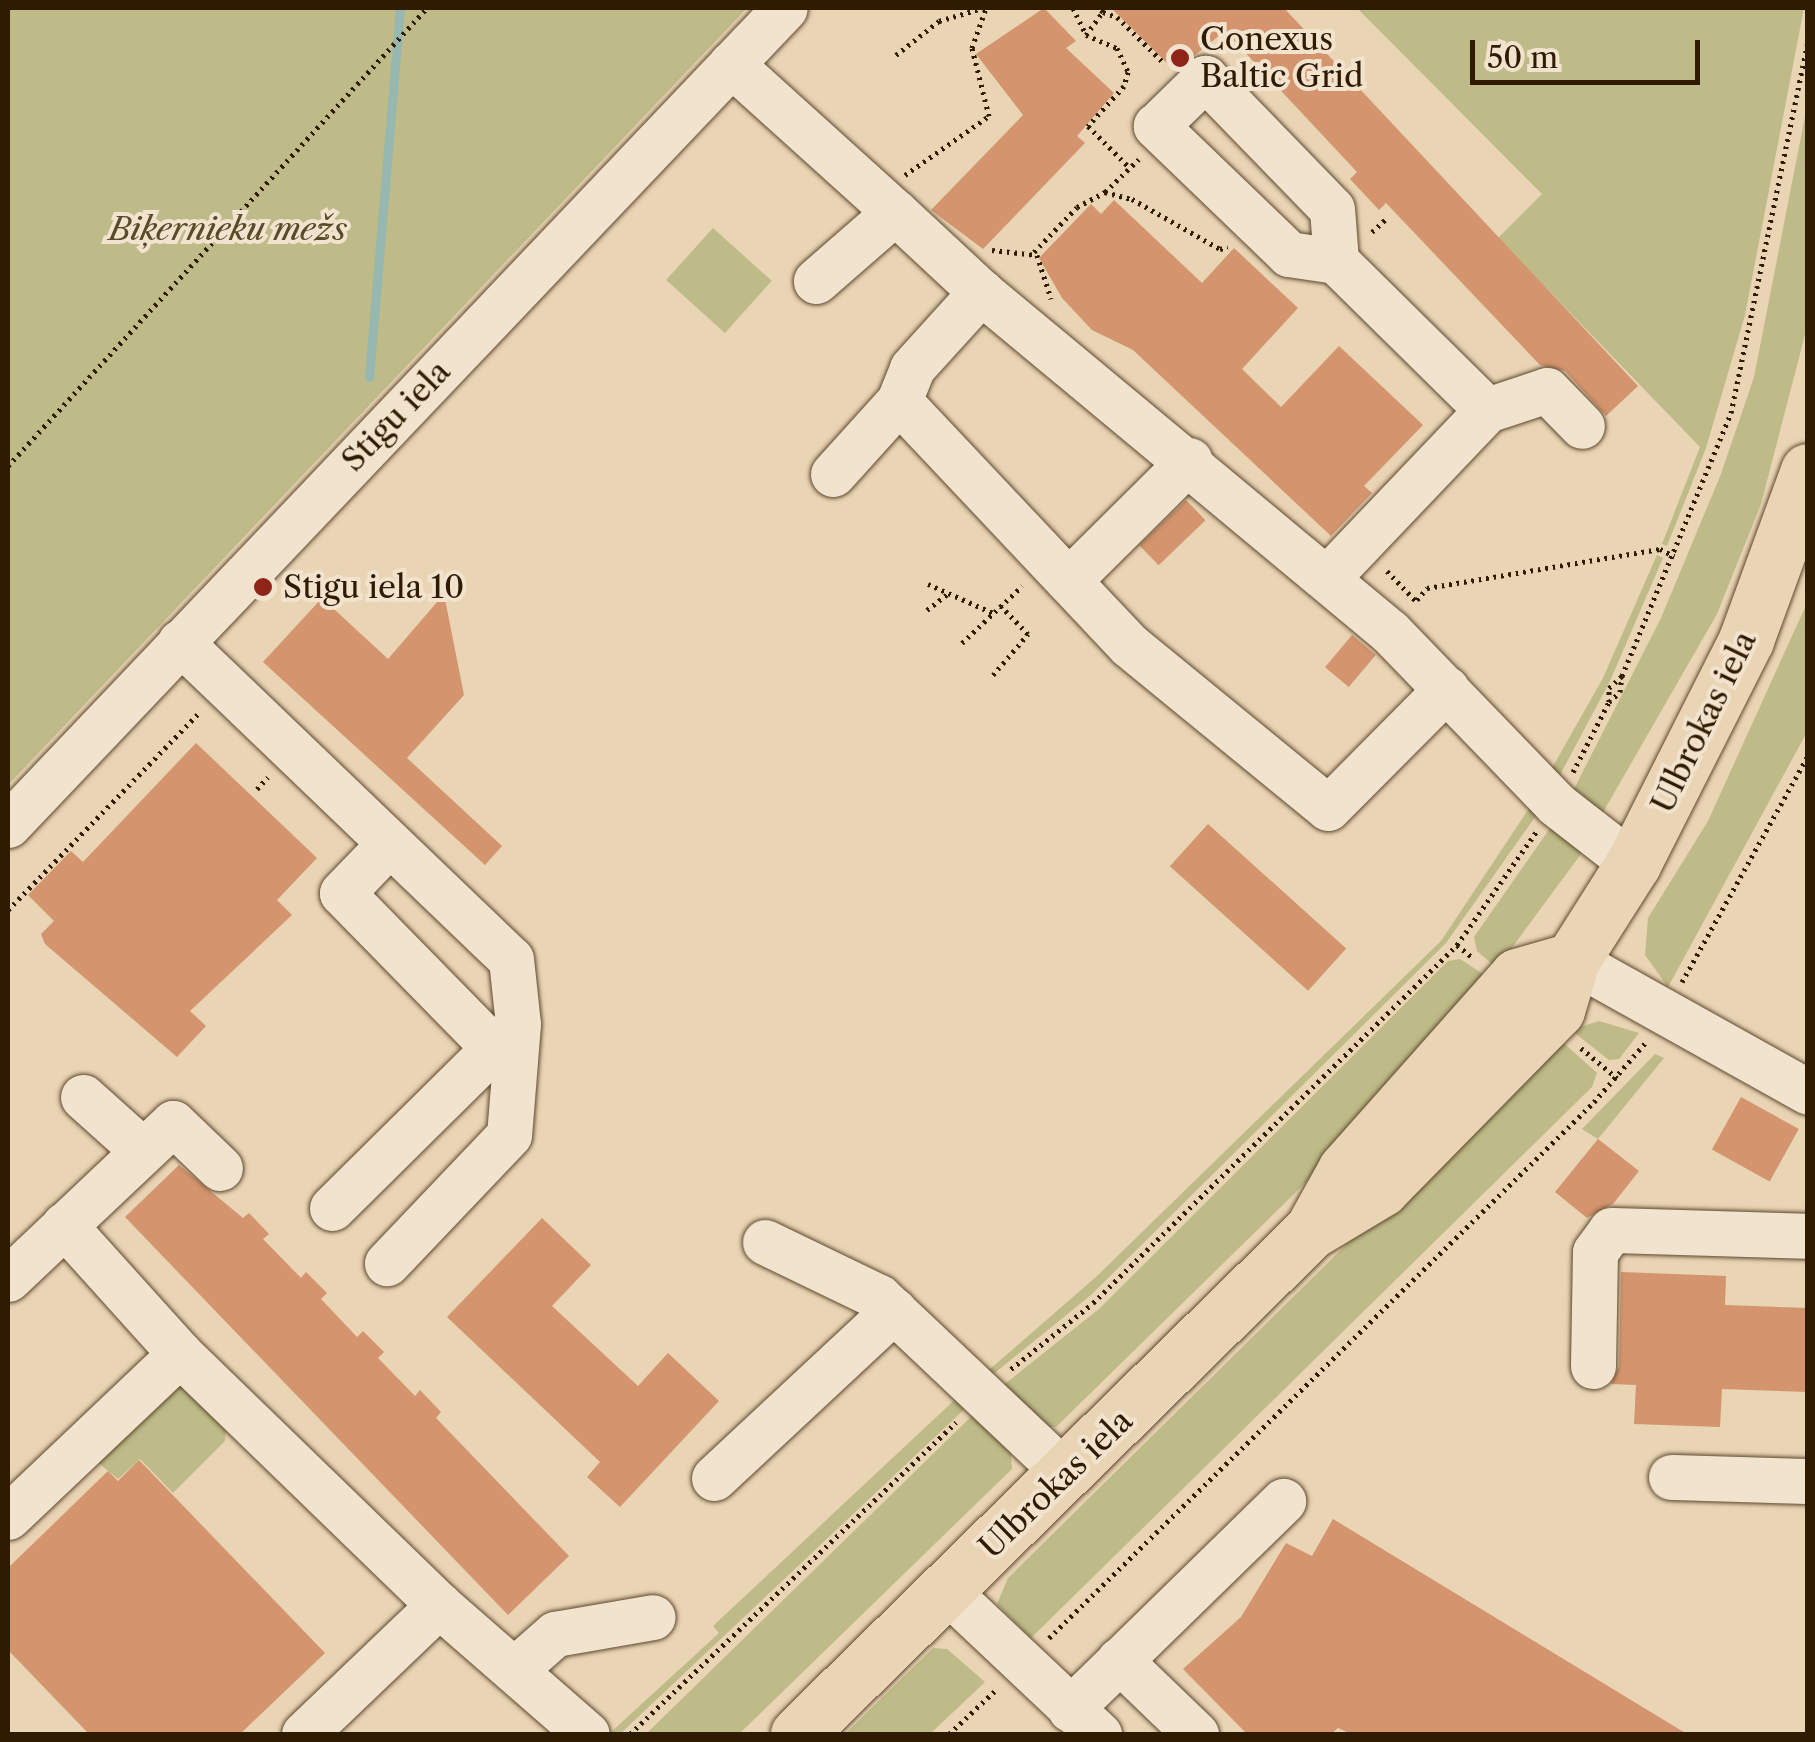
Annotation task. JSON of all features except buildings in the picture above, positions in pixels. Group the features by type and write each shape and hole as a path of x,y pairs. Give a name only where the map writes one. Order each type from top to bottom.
{"main road":[{"name":"Ulbrokas iela","path":"798,1734 1067,1475 1311,1231 1380,1189 1548,1020 1572,960 1633,864 1746,640 1808,471"}],"street":[{"name":"Stigu iela","path":"8,826 785,8"},
{"path":"731,64 981,292 1190,460 1327,578 1403,617 1446,689 1556,804 1633,864"},
{"path":"1336,261 1332,209 1205,78 1156,126 1289,254 1336,261 1487,410"},
{"path":"816,281 886,203"},
{"path":"833,474 899,401 912,368 981,292"},
{"path":"1327,578 1487,410 1548,390 1582,426"},
{"path":"899,401 1129,645 1328,808 1446,689"},
{"path":"1059,570 1190,460"},
{"path":"180,642 387,846 511,960 506,1036 509,1135 387,1263"},
{"path":"387,846 342,892 506,1036"},
{"path":"1572,960 1808,1092"},
{"path":"332,1208 506,1036"},
{"path":"83,1097 142,1150"},
{"path":"8,1279 173,1123 220,1168"},
{"path":"64,1225 180,1354 439,1605 514,1670 561,1727"},
{"path":"1593,1366 1595,1252 1611,1230 1808,1236"},
{"path":"765,1242 894,1310 1067,1475"},
{"path":"714,1478 894,1310"},
{"path":"8,1517 180,1354"},
{"path":"1671,1477 1808,1481"},
{"path":"947,1591 1084,1721 1119,1660 1283,1501"},
{"path":"304,1734 439,1605"},
{"path":"514,1670 555,1634 653,1617"},
{"path":"1119,1660 1196,1734"}],"path":[{"path":"8,466 426,8"},
{"path":"896,54 940,21 986,8"},
{"path":"886,203 990,116 972,48 986,8"},
{"path":"1073,8 1086,35 1117,48 1128,72 1124,86 1088,126 1130,168"},
{"path":"1086,35 1101,10 1117,17 1192,91"},
{"path":"630,1734 1038,1343 1093,1303 1457,945 1556,804 1609,702 1620,692 1622,676 1674,556 1743,371 1808,41"},
{"path":"1797,100 1808,96"},
{"path":"1034,252 1077,207 1106,192 1165,134"},
{"path":"1403,617 1427,588 1660,550 1674,556"},
{"path":"962,644 1001,606 1059,570"},
{"path":"1390,574 1403,617"},
{"path":"928,584 993,613"},
{"path":"927,610 949,593"},
{"path":"993,674 1028,634 1001,606"},
{"path":"1609,702 1609,688 1622,676"},
{"path":"8,910 202,710 217,678"},
{"path":"1675,993 1808,756"},
{"path":"257,790 271,774"},
{"path":"949,1734 1617,1078 1647,1040"},
{"path":"1577,1044 1617,1078"}],"green space":[{"name":"Biķernieku mežs","path":"8,8 747,8 8,785"},
{"path":"1357,8 1804,8 1745,315 1706,448 1667,546 1662,544 1700,447 1498,238 1542,194"},
{"path":"1807,106 1807,327 1761,504 1717,614 1602,814 1584,807 1587,799 1574,789 1661,618 1721,474 1754,377"},
{"path":"713,228 772,281 725,333 666,280"},
{"path":"1657,555 1663,558 1610,681 1560,775 1552,768 1603,678"},
{"path":"1807,603 1807,732 1668,987 1645,955 1648,918 1708,821"},
{"path":"1532,804 1540,810 1446,943 1091,1295 986,1380 982,1376 1097,1276 1441,941"},
{"path":"1555,821 1582,844 1581,854 1497,968 1477,951 1474,937"},
{"path":"1460,959 1489,978 1382,1108 1056,1427 1042,1427 996,1391 1099,1309 1448,961"},
{"path":"1599,1021 1639,1033 1619,1059 1609,1060 1571,1030"},
{"path":"1557,1037 1597,1073 1592,1087 1031,1638 997,1604 1008,1578"},
{"path":"1655,1054 1664,1058 1598,1139 1582,1129"},
{"path":"187,1383 226,1425 225,1441 173,1493 140,1459 118,1479 89,1455 160,1386"},
{"path":"962,1393 972,1402 620,1734 610,1733 719,1633 713,1626"},
{"path":"980,1408 1010,1443 1012,1469 739,1734 646,1734"},
{"path":"933,1648 947,1649 985,1682 930,1734 845,1734"}],"waterway":[{"path":"369,377 400,8"}],"place":[{"name":"Conexus Baltic Grid","path":"1180,58"},
{"name":"Stigu iela 10","path":"263,587"}]}
